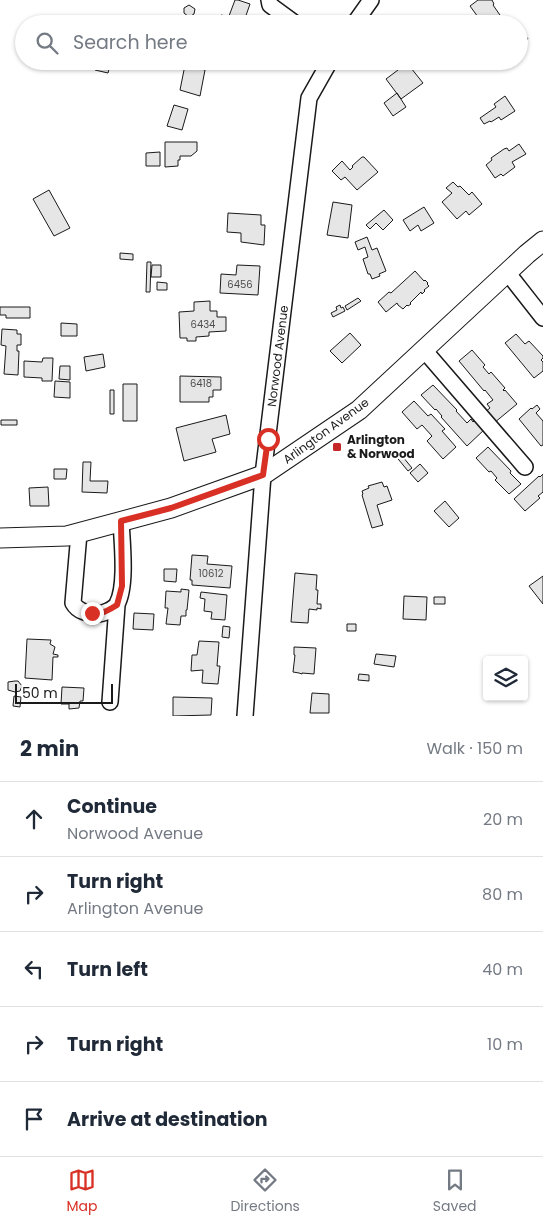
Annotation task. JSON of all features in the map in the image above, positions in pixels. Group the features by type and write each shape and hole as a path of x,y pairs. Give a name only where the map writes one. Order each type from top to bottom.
{"main road":[{"name":"Arlington Avenue","path":"0,538 67,536 171,508 263,475 359,410 543,241"}],"street":[{"path":"269,0 270,5 284,15"},
{"path":"360,15 371,0"},
{"name":"Norwood Avenue","path":"245,716 263,475 309,98 325,70"},
{"path":"508,272 543,318"},
{"path":"424,350 526,467"},
{"path":"110,702 117,605 122,586 121,521"},
{"path":"79,533 73,603 76,608 83,612 100,614 117,605"}],"building":[{"path":"235,0 250,4 246,15 229,15"},
{"path":"478,0 492,0 500,15 476,15 470,6"},
{"path":"189,5 195,9 194,14 186,15 184,13 184,8"},
{"path":"95,70 109,70 108,73"},
{"path":"184,70 205,70 200,96 180,90"},
{"path":"398,70 413,70 423,83 401,99 386,79"},
{"path":"397,93 406,107 393,116 384,103"},
{"path":"505,96 515,111 501,120 499,117 484,124 480,118 496,107 494,104"},
{"path":"174,105 188,109 182,130 167,126"},
{"path":"165,142 197,142 197,151 191,156 180,156 178,166 165,167"},
{"path":"519,144 526,154 512,162 515,167 503,176 501,174 495,178 486,165 492,160 491,158 504,149 507,148 509,151"},
{"path":"160,152 160,166 146,166 146,153"},
{"path":"362,157 378,172 357,190 345,177 341,180 332,171 342,161 350,170"},
{"path":"453,182 469,195 472,192 482,204 469,215 466,211 457,219 442,202 452,193 446,188"},
{"path":"49,190 70,228 54,236 33,199"},
{"path":"333,202 352,205 348,238 327,235"},
{"path":"424,207 434,223 421,231 418,225 410,231 403,220"},
{"path":"384,210 393,220 383,230 376,223 370,229 366,225"},
{"path":"228,213 261,215 261,225 265,225 264,245 241,242 241,233 227,232"},
{"path":"367,237 372,250 377,248 386,271 372,279 370,274 368,274 363,259 368,257 365,247 358,250 355,242"},
{"path":"120,253 133,254 133,260 120,259"},
{"path":"147,262 151,262 150,292 146,292"},
{"path":"152,265 161,265 161,277 151,277"},
{"path":"237,265 260,266 258,295 220,293 221,274 236,275"},
{"path":"415,271 429,286 408,306 403,309 397,303 386,312 378,302"},
{"path":"157,282 167,283 167,290 157,290"},
{"path":"358,298 361,301 347,310 345,306"},
{"path":"210,301 210,311 217,311 217,317 226,317 226,331 209,332 209,336 196,337 196,341 187,341 187,338 180,338 179,312 194,311 194,302"},
{"path":"340,305 345,311 333,317 331,313 337,310 336,307"},
{"path":"0,307 30,307 30,318 6,318 6,315 0,315"},
{"path":"61,323 77,324 77,336 61,336"},
{"path":"2,329 17,330 17,334 21,334 21,345 17,345 17,351 19,351 18,375 4,374 6,346 1,345"},
{"path":"350,333 361,345 342,363 330,351"},
{"path":"516,334 525,344 529,341 543,356 541,360 543,362 543,371 534,378 505,343"},
{"path":"472,350 485,365 483,367 489,374 491,372 505,388 503,390 517,404 494,423 485,412 490,408 487,404 493,400 459,361"},
{"path":"103,354 105,367 86,371 84,357"},
{"path":"43,358 53,358 52,381 42,381 42,378 24,377 24,361 42,362"},
{"path":"60,366 70,366 70,380 59,379"},
{"path":"180,376 221,377 221,390 213,390 213,397 209,397 209,402 180,402"},
{"path":"55,381 70,382 70,398 54,397"},
{"path":"123,384 137,384 137,421 123,421"},
{"path":"433,385 467,423 471,419 473,422 477,418 486,428 467,446 436,409 421,395"},
{"path":"110,390 114,390 114,414 110,414"},
{"path":"414,401 428,416 431,414 445,429 442,431 456,447 443,459 427,441 432,436 422,425 417,429 402,412"},
{"path":"537,405 540,409 536,413 543,421 543,445 541,446 519,419"},
{"path":"226,415 230,434 212,439 216,452 184,461 176,428"},
{"path":"1,420 17,420 17,425 1,425"},
{"path":"488,447 521,484 509,494 495,480 497,478 491,471 489,472 476,458"},
{"path":"398,451 412,468 408,471 394,454"},
{"path":"83,462 91,462 90,481 108,481 107,493 82,492"},
{"path":"420,464 428,473 418,482 410,473"},
{"path":"54,469 67,469 66,479 54,479"},
{"path":"543,474 543,492 538,496 540,498 525,511 514,499"},
{"path":"382,482 384,487 387,486 392,500 377,505 383,525 372,528 362,491 369,488 368,486"},
{"path":"48,487 49,506 30,506 29,488"},
{"path":"445,501 459,518 449,527 434,511"},
{"path":"192,555 208,556 207,564 232,566 230,588 192,585 192,580 190,580"},
{"path":"164,569 177,569 176,582 164,581"},
{"path":"295,573 317,575 317,604 321,604 321,609 309,609 308,623 291,622"},
{"path":"543,576 543,604 529,586"},
{"path":"181,589 189,590 186,616 181,616 180,625 166,624 168,608 165,608 166,591 181,592"},
{"path":"201,592 227,595 225,620 211,619 212,612 204,611 205,599 200,598"},
{"path":"404,596 427,597 426,620 403,619"},
{"path":"434,597 445,597 445,604 434,604"},
{"path":"134,613 154,614 153,630 133,629"},
{"path":"347,624 356,624 356,631 347,631"},
{"path":"223,626 230,627 229,638 222,637"},
{"path":"27,639 51,640 50,644 55,647 53,654 58,655 58,657 53,657 52,680 25,678"},
{"path":"199,641 219,642 217,666 220,666 218,684 202,683 203,670 191,671 192,655 197,655"},
{"path":"294,647 316,648 314,674 293,672"},
{"path":"376,654 396,656 394,667 374,664"},
{"path":"359,674 369,675 369,681 358,680"},
{"path":"18,681 22,686 20,691 8,690 8,682"},
{"path":"62,687 84,688 83,701 80,701 79,708 69,709 69,704 61,704"},
{"path":"312,693 329,694 329,713 310,713"},
{"path":"14,696 21,697 20,707 13,706"},
{"path":"173,697 212,698 211,715 173,716"}],"place":[{"name":"Arlington & Norwood","path":"337,447"}],"route":[{"path":"92,613 100,614 117,605 122,586 121,521 171,508 263,475 268,439"}]}
